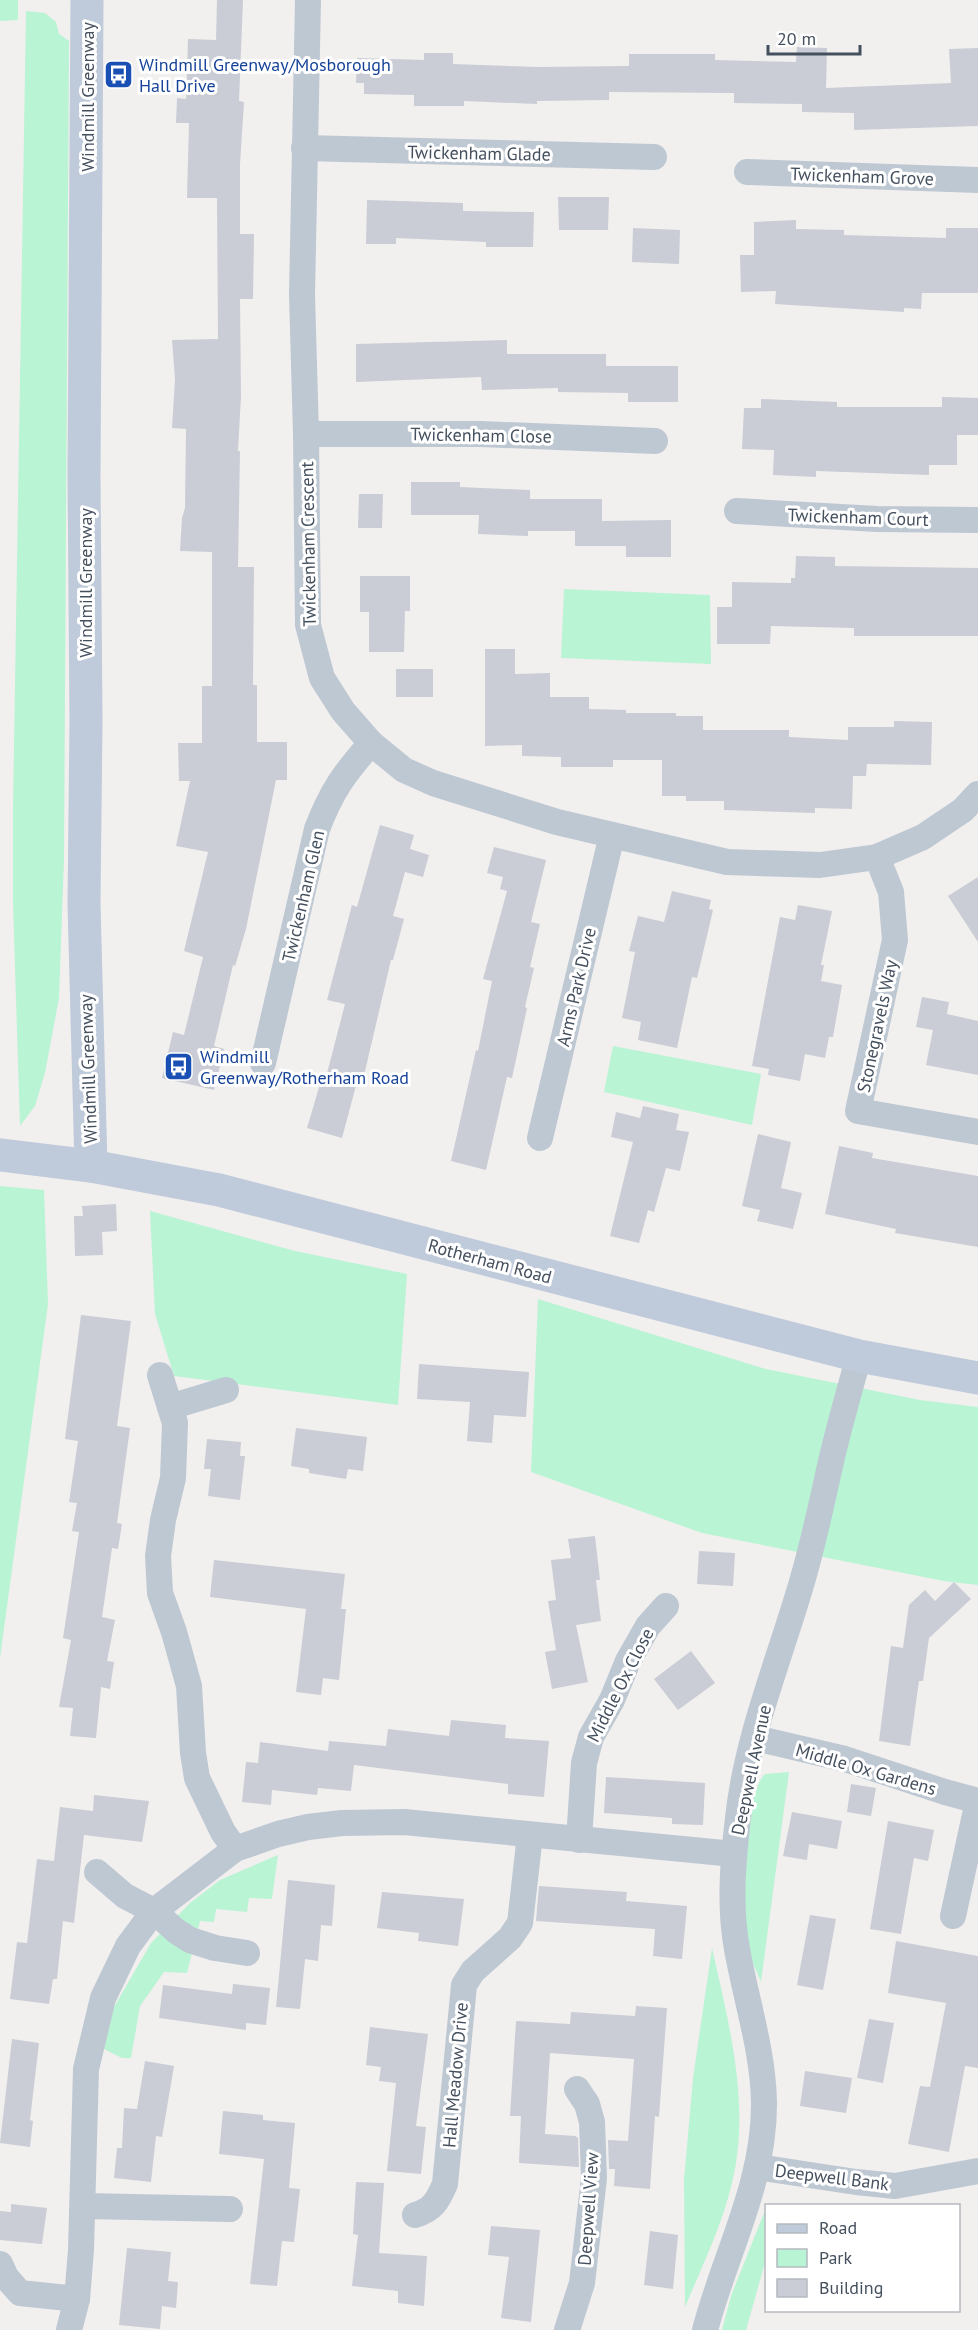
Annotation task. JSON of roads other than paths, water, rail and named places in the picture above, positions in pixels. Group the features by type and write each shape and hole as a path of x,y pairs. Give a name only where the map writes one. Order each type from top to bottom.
{"street":[{"name":"Windmill Greenway","path":"87,0 84,904 91,1166"},
{"name":"Twickenham Crescent","path":"308,0 302,295 308,625 322,678 343,711 371,742 404,770 433,783 497,804 612,836 727,862 820,865 877,857 923,837 963,810 978,794"},
{"name":"Twickenham Glade","path":"304,148 654,157"},
{"name":"Twickenham Grove","path":"747,172 978,180"},
{"name":"Twickenham Close","path":"306,434 481,434 655,441"},
{"name":"Twickenham Court","path":"737,511 877,519 978,520"},
{"name":"Twickenham Glen","path":"263,1063 317,829 328,800 343,774 371,742"},
{"name":"Arms Park Drive","path":"540,1138 612,836"},
{"name":"Stonegravels Way","path":"877,857 891,892 895,940 858,1111 978,1132"},
{"name":"Rotherham Road","path":"0,1155 91,1166 219,1190 858,1356 978,1378"},
{"name":"Deepwell Avenue","path":"705,2330 715,2292 747,2209 757,2167 764,2102 755,2028 736,1946 732,1902 738,1814 755,1738 806,1570 858,1356"},
{"path":"160,1375 175,1422 173,1478 163,1520 158,1556 160,1593 189,1686 193,1753 197,1778 223,1832 235,1849"},
{"path":"170,1407 226,1390"},
{"name":"Middle Ox Close","path":"579,1840 584,1763 591,1737 612,1700 628,1660 648,1626 666,1606"},
{"name":"Middle Ox Gardens","path":"755,1738 845,1759 978,1801 953,1916"},
{"path":"69,2330 77,2299 84,2206 85,2079 103,1998 128,1946 154,1911 235,1849 278,1834 342,1823 404,1822 734,1854"},
{"name":"Hall Meadow Drive","path":"416,2215 427,2212 436,2203 445,2184 464,1985 473,1971 510,1938 520,1923 530,1835"},
{"path":"97,1872 125,1896 154,1911 190,1940 216,1948 247,1953"},
{"name":"Deepwell View","path":"567,2330 582,2283 594,2178 592,2122 587,2104 577,2089"},
{"name":"Deepwell Bank","path":"757,2167 895,2186 978,2171"},
{"path":"84,2206 230,2209"},
{"path":"0,2264 6,2277 20,2293 77,2299"}],"place":[{"name":"Windmill Greenway/Mosborough Hall Drive","path":"118,74"},
{"name":"Windmill Greenway/Rotherham Road","path":"179,1066"}]}
